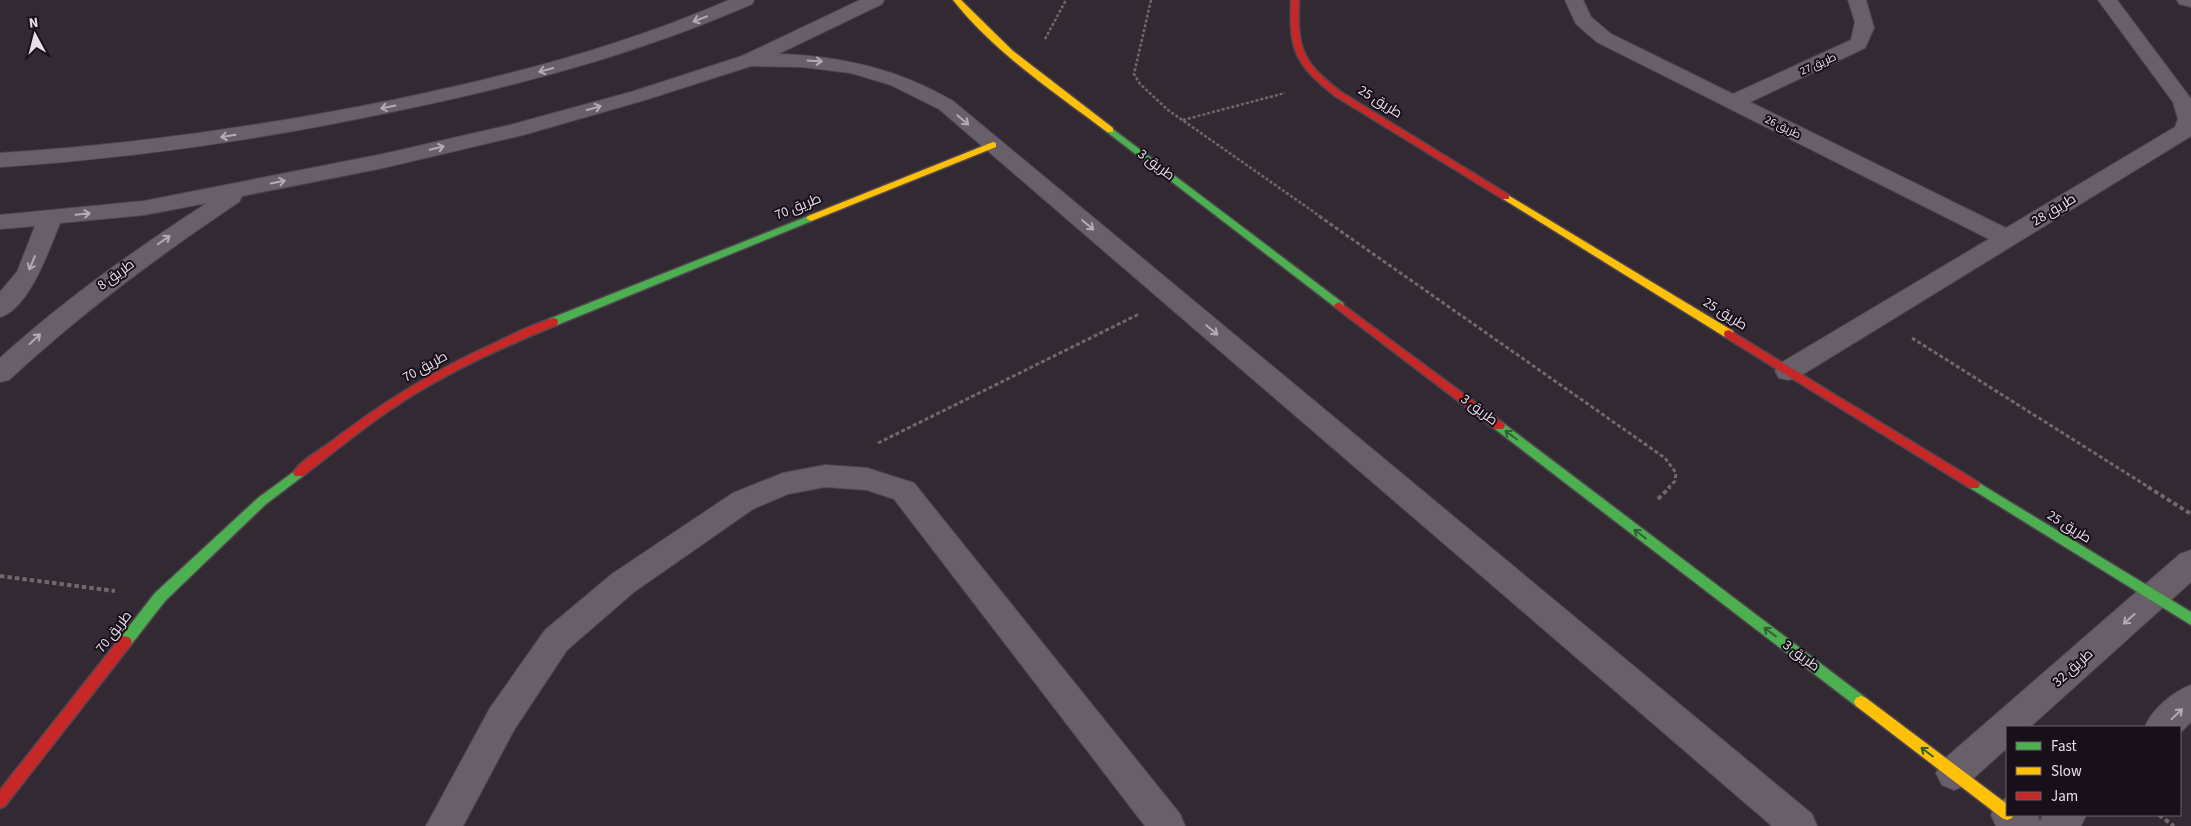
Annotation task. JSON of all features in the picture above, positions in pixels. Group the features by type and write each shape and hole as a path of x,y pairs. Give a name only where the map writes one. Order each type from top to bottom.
{"street":[{"path":"0,160 53,157 186,143 318,122 426,99 548,70 642,41 745,0"},
{"path":"0,222 144,208 383,161 515,130 638,96 749,60 875,0"},
{"name":"طريق 3","path":"957,0 980,28 1030,69 2006,812"},
{"name":"طريق 25","path":"1295,0 1294,47 1303,63 1323,83 2191,619"},
{"name":"طريق 26","path":"1574,0 1583,20 1604,38 2007,238"},
{"name":"طريق 27","path":"1733,102 1858,44 1865,34 1866,24 1857,0"},
{"name":"طريق 28","path":"1788,371 2184,131 2190,119 2183,102 2107,0"},
{"path":"2186,0 2191,0"},
{"path":"749,60 787,59 860,67 921,89 946,105 1799,826"},
{"name":"طريق 70","path":"0,801 160,597 262,501 345,437 425,382 523,334 993,145"},
{"name":"طريق 8","path":"0,373 40,335 104,283 166,239 242,190"},
{"path":"0,309 28,274 50,218"},
{"path":"444,826 502,719 556,640 622,583 743,501 783,484 825,476 867,479 904,491 1167,826"},
{"name":"طريق 32","path":"2007,726 2191,563"},
{"path":"2163,726 2191,700"},
{"name":"طريق 32","path":"1954,773 2006,727"},
{"name":"طريق 3","path":"2011,816 2024,826"},
{"path":"2056,826 2067,816"}],"path":[{"path":"1030,69 1066,0"},
{"path":"1150,0 1134,74 1148,93 1182,120 1665,458 1676,473 1675,481 1629,525"},
{"path":"1182,120 1323,83"},
{"path":"825,476 867,449 1173,297"},
{"path":"1878,316 2191,514"},
{"path":"0,576 160,597"},
{"path":"2159,816 2174,826"}],"traffic: fast":[{"path":"1110,130 1339,305"},
{"path":"553,322 811,218"},
{"path":"1499,426 1861,702"},
{"path":"125,642 160,597 262,501 299,473"},
{"path":"1974,485 2191,619"}],"traffic: slow":[{"path":"957,0 1010,53 1049,85 1110,130"},
{"path":"811,218 993,145"},
{"path":"1506,197 1729,334"},
{"path":"1861,702 2006,812"}],"traffic: jam":[{"path":"1295,0 1296,44 1306,64 1324,83 1338,94 1506,197"},
{"path":"1339,305 1499,426"},
{"path":"299,473 361,425 409,392 472,357 553,322"},
{"path":"1729,334 1974,485"},
{"path":"0,801 125,642"}]}
